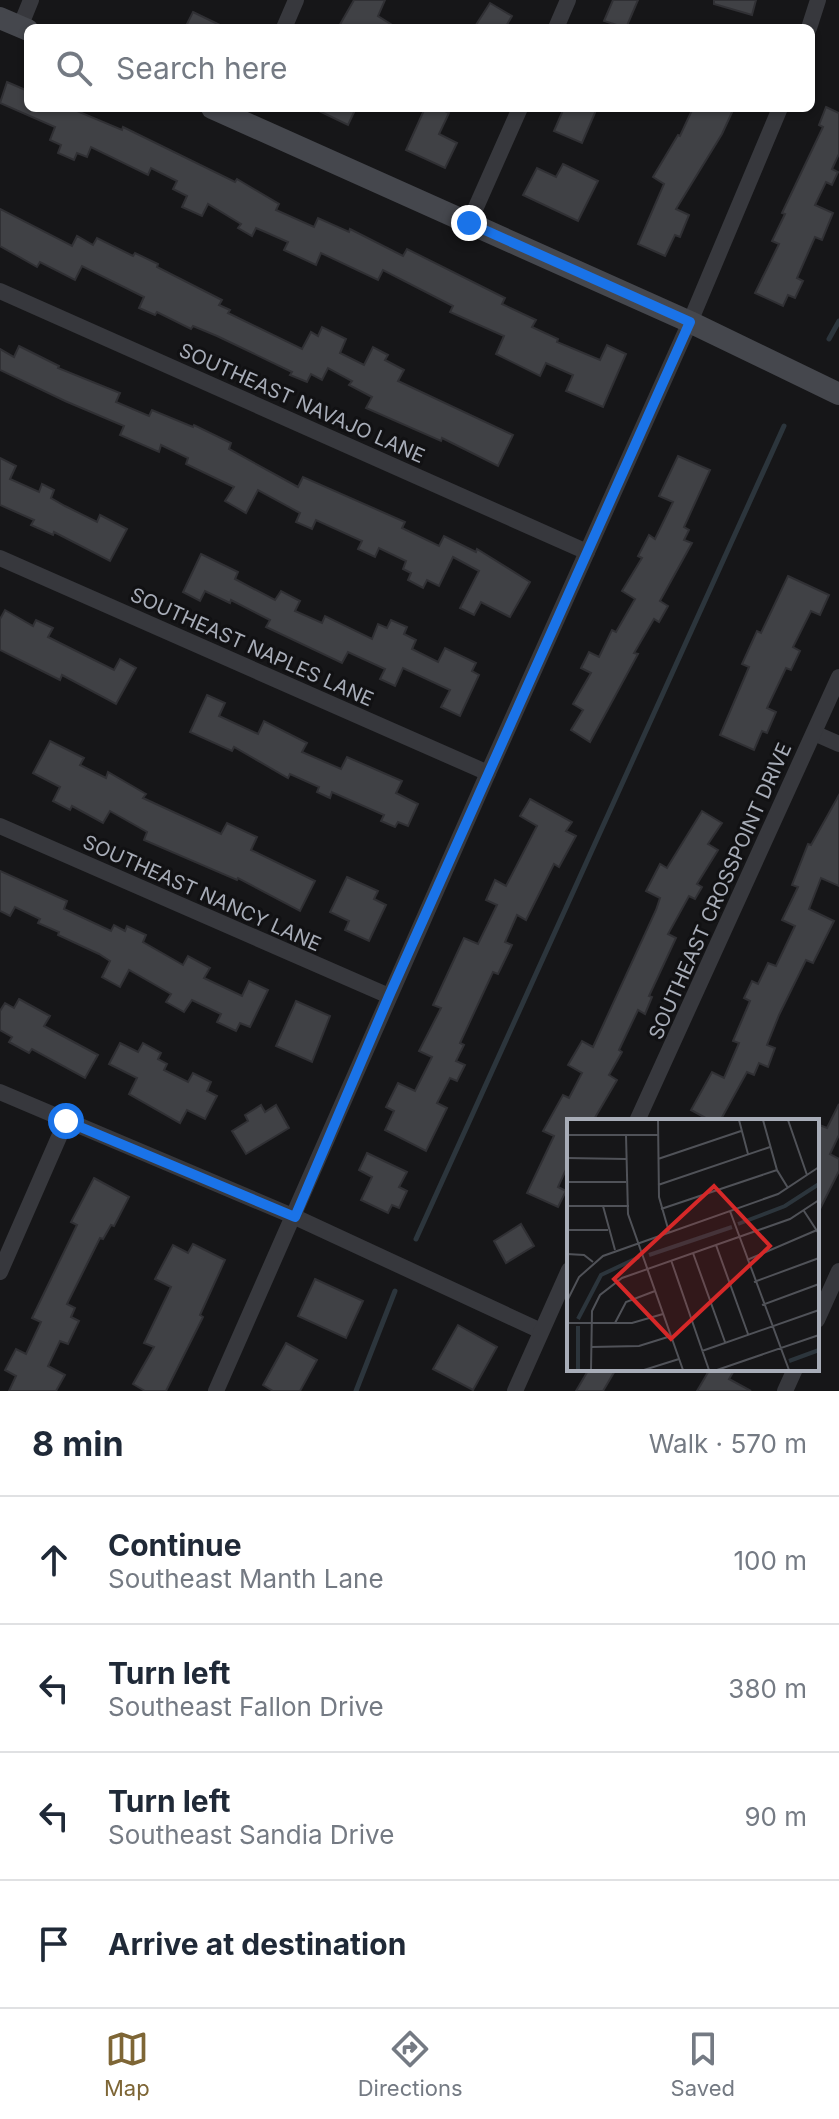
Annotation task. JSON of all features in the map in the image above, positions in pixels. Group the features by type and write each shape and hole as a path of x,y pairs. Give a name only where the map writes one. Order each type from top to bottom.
{"street":[{"path":"16,25 31,0"},
{"path":"286,24 296,0"},
{"path":"558,24 568,0"},
{"path":"810,24 818,0"},
{"path":"469,223 518,112"},
{"path":"216,1391 690,322 778,112"},
{"path":"246,115 469,223 690,322 839,394"},
{"name":"SOUTHEAST NAVAJO LANE","path":"0,291 587,552"},
{"name":"SOUTHEAST NAPLES LANE","path":"0,558 488,773"},
{"name":"SOUTHEAST CROSSPOINT DRIVE","path":"638,1119 839,677"},
{"path":"814,733 839,744"},
{"name":"SOUTHEAST NANCY LANE","path":"0,826 389,996"},
{"path":"0,1092 295,1217 541,1331"},
{"path":"0,1272 66,1121"},
{"path":"819,1316 839,1271"},
{"path":"515,1391 567,1274"},
{"path":"785,1391 794,1371"}],"building":[{"path":"354,0 385,0 378,16 391,24 340,24"},
{"path":"613,0 638,0 628,24 604,21"},
{"path":"714,0 756,0 752,15 714,4"},
{"path":"490,3 512,16 507,24 477,24"},
{"path":"193,12 218,24 187,24"},
{"path":"7,82 24,89 24,112 79,112 122,130 123,127 235,182 237,179 279,204 276,210 314,227 318,218 349,232 350,229 403,256 407,249 505,298 502,304 536,320 532,327 558,339 557,342 600,360 607,345 626,354 603,407 566,391 573,375 546,363 540,376 496,354 504,336 450,312 453,306 383,270 378,280 321,253 316,265 284,250 288,242 256,228 252,236 238,228 241,224 208,204 202,216 182,207 187,196 173,189 177,181 151,168 148,175 91,147 87,157 77,153 74,160 58,153 61,145 50,140 55,127 0,103"},
{"path":"826,107 839,113 839,154 832,169 838,172 832,185 826,182 815,205 833,213 822,240 815,237 797,278 803,281 795,298 788,295 783,306 755,293 779,244 772,241 823,127 819,125"},
{"path":"321,112 354,112 348,125"},
{"path":"423,112 449,113 439,134 457,143 445,168 406,150"},
{"path":"562,112 595,112 582,143 554,131"},
{"path":"691,112 732,112 676,209 689,215 680,237 675,235 665,256 638,244 664,184 653,177 680,136"},
{"path":"563,164 598,181 578,221 523,195 537,168 556,177"},
{"path":"0,209 72,246 77,236 93,245 97,238 133,256 135,253 222,300 219,305 230,310 228,313 302,349 311,332 318,336 322,327 346,339 340,353 364,365 373,347 388,355 385,360 404,370 398,381 513,435 498,466 442,438 441,441 366,408 372,397 349,385 352,381 328,368 322,380 311,374 307,382 217,336 139,308 144,297 82,266 75,280 40,262 37,267 0,246"},
{"path":"19,346 58,368 120,393 116,402 149,416 152,410 231,443 229,449 298,487 303,477 405,522 402,528 439,546 444,536 476,552 477,549 530,582 510,617 481,602 474,615 460,608 479,571 453,557 439,586 427,580 423,588 408,580 411,573 403,569 406,561 379,548 375,557 358,549 362,541 316,520 312,529 296,522 300,513 258,490 246,513 225,501 234,487 186,464 188,458 161,445 159,452 120,435 124,426 0,370 0,349 14,357"},
{"path":"678,456 710,470 684,527 689,530 684,540 692,543 660,601 668,606 659,622 654,619 634,653 638,654 590,742 571,730 583,710 573,704 591,673 581,668 589,652 599,657 612,630 616,632 635,599 622,591 642,558 638,556 649,535 655,539 673,502 659,496"},
{"path":"0,458 16,466 10,479 39,492 42,484 54,490 51,498 65,506 97,522 100,515 127,529 110,561 54,532 53,535 31,525 34,520 0,505"},
{"path":"201,554 238,572 235,579 275,600 281,591 300,601 295,611 322,623 325,616 372,639 378,624 387,628 391,620 407,627 404,634 416,640 412,649 438,662 445,648 476,663 472,671 479,675 460,716 441,707 450,690 403,668 395,686 380,679 385,669 348,652 342,663 266,627 270,620 231,600 230,603 205,591 200,601 183,592"},
{"path":"788,576 829,595 820,615 811,611 793,647 800,651 791,670 786,668 767,708 776,712 767,733 762,731 754,750 720,735 749,667 742,664 757,631 761,633"},
{"path":"5,610 33,626 36,620 53,628 48,637 114,670 120,659 136,668 116,704 62,675 60,680 0,650 0,619"},
{"path":"207,695 225,703 219,716 258,734 264,721 307,743 302,752 341,769 347,757 402,781 396,793 418,804 408,826 398,822 395,827 381,821 384,815 332,792 330,798 317,792 319,787 290,774 288,778 234,747 232,751 190,732"},
{"path":"50,741 84,758 80,765 106,778 108,772 146,794 143,798 221,834 227,823 257,837 251,850 315,881 300,911 238,878 144,840 147,832 110,811 103,823 72,806 70,810 53,801 60,787 33,773"},
{"path":"839,795 839,886 821,878 809,909 834,921 813,963 806,960 779,1015 767,1045 775,1048 768,1067 759,1063 754,1075 747,1072 721,1119 707,1119 691,1110 712,1072 724,1078 739,1043 733,1041 750,1001 744,998 752,981 758,984 768,963 776,966 795,926 782,920 798,887 792,885 808,844 811,845"},
{"path":"530,799 572,822 566,831 576,836 559,867 554,864 526,920 517,915 505,942 512,945 498,974 493,972 460,1043 464,1045 456,1061 465,1065 457,1081 450,1078 437,1103 447,1108 426,1151 385,1130 394,1111 386,1107 398,1083 415,1091 432,1057 419,1051 441,1008 433,1005 464,938 478,944 497,905 486,900 495,880 506,886 537,826 520,816"},
{"path":"702,811 722,823 708,844 718,850 697,884 702,887 695,899 689,896 668,934 676,938 649,996 652,997 645,1014 638,1010 619,1050 622,1052 609,1075 617,1080 594,1119 567,1119 567,1167 558,1187 566,1191 558,1207 527,1193 554,1136 543,1131 563,1095 569,1098 582,1073 568,1065 582,1041 593,1047 656,910 660,898 646,891 660,864 667,868"},
{"path":"0,871 67,901 64,909 111,931 114,925 125,931 127,926 146,935 143,942 183,965 188,956 210,968 204,978 242,996 249,981 268,990 250,1027 240,1023 236,1031 217,1022 221,1014 192,1000 184,1012 166,1002 171,994 129,970 120,987 102,977 110,961 58,935 59,932 38,923 40,919 15,907 10,916 0,911"},
{"path":"347,877 378,891 374,899 386,905 369,941 345,930 349,921 330,912"},
{"path":"19,999 50,1016 44,1026 98,1055 85,1078 32,1049 29,1053 9,1042 12,1037 0,1030 0,1011 5,1003 14,1008"},
{"path":"296,1001 330,1016 312,1062 276,1046"},
{"path":"120,1043 138,1052 143,1043 161,1053 158,1059 167,1064 164,1070 188,1082 193,1073 211,1082 207,1091 217,1096 205,1119 187,1110 180,1123 129,1094 137,1078 109,1064"},
{"path":"839,1104 839,1135 830,1154 839,1159 839,1171 819,1211 819,1125 827,1128"},
{"path":"261,1105 265,1112 276,1105 289,1128 246,1154 232,1131 248,1121 245,1115"},
{"path":"367,1153 407,1172 399,1187 407,1191 399,1208 392,1205 388,1213 361,1200 372,1177 359,1170"},
{"path":"94,1178 129,1197 114,1226 111,1225 103,1239 100,1238 67,1304 75,1308 71,1317 79,1321 68,1344 60,1341 48,1366 65,1375 56,1391 9,1391 16,1376 5,1370 16,1349 26,1354 41,1322 32,1318 77,1225 71,1222"},
{"path":"521,1224 534,1246 506,1263 494,1241"},
{"path":"193,1244 225,1260 200,1315 203,1317 166,1391 145,1391 133,1384 154,1347 144,1343 171,1287 155,1279 173,1245 188,1253"},
{"path":"315,1279 363,1301 346,1338 298,1316"},
{"path":"458,1325 497,1347 473,1390 433,1369"},
{"path":"286,1343 317,1360 300,1391 273,1391 263,1385"},
{"path":"588,1371 615,1371 603,1391 576,1391"},
{"path":"709,1371 734,1371 729,1379 751,1391 697,1391"}],"waterway":[{"path":"829,339 839,321"},
{"path":"416,1239 784,426"},
{"path":"356,1391 395,1291"}],"route":[{"path":"66,1121 295,1217 389,996 690,322 469,223"}]}
